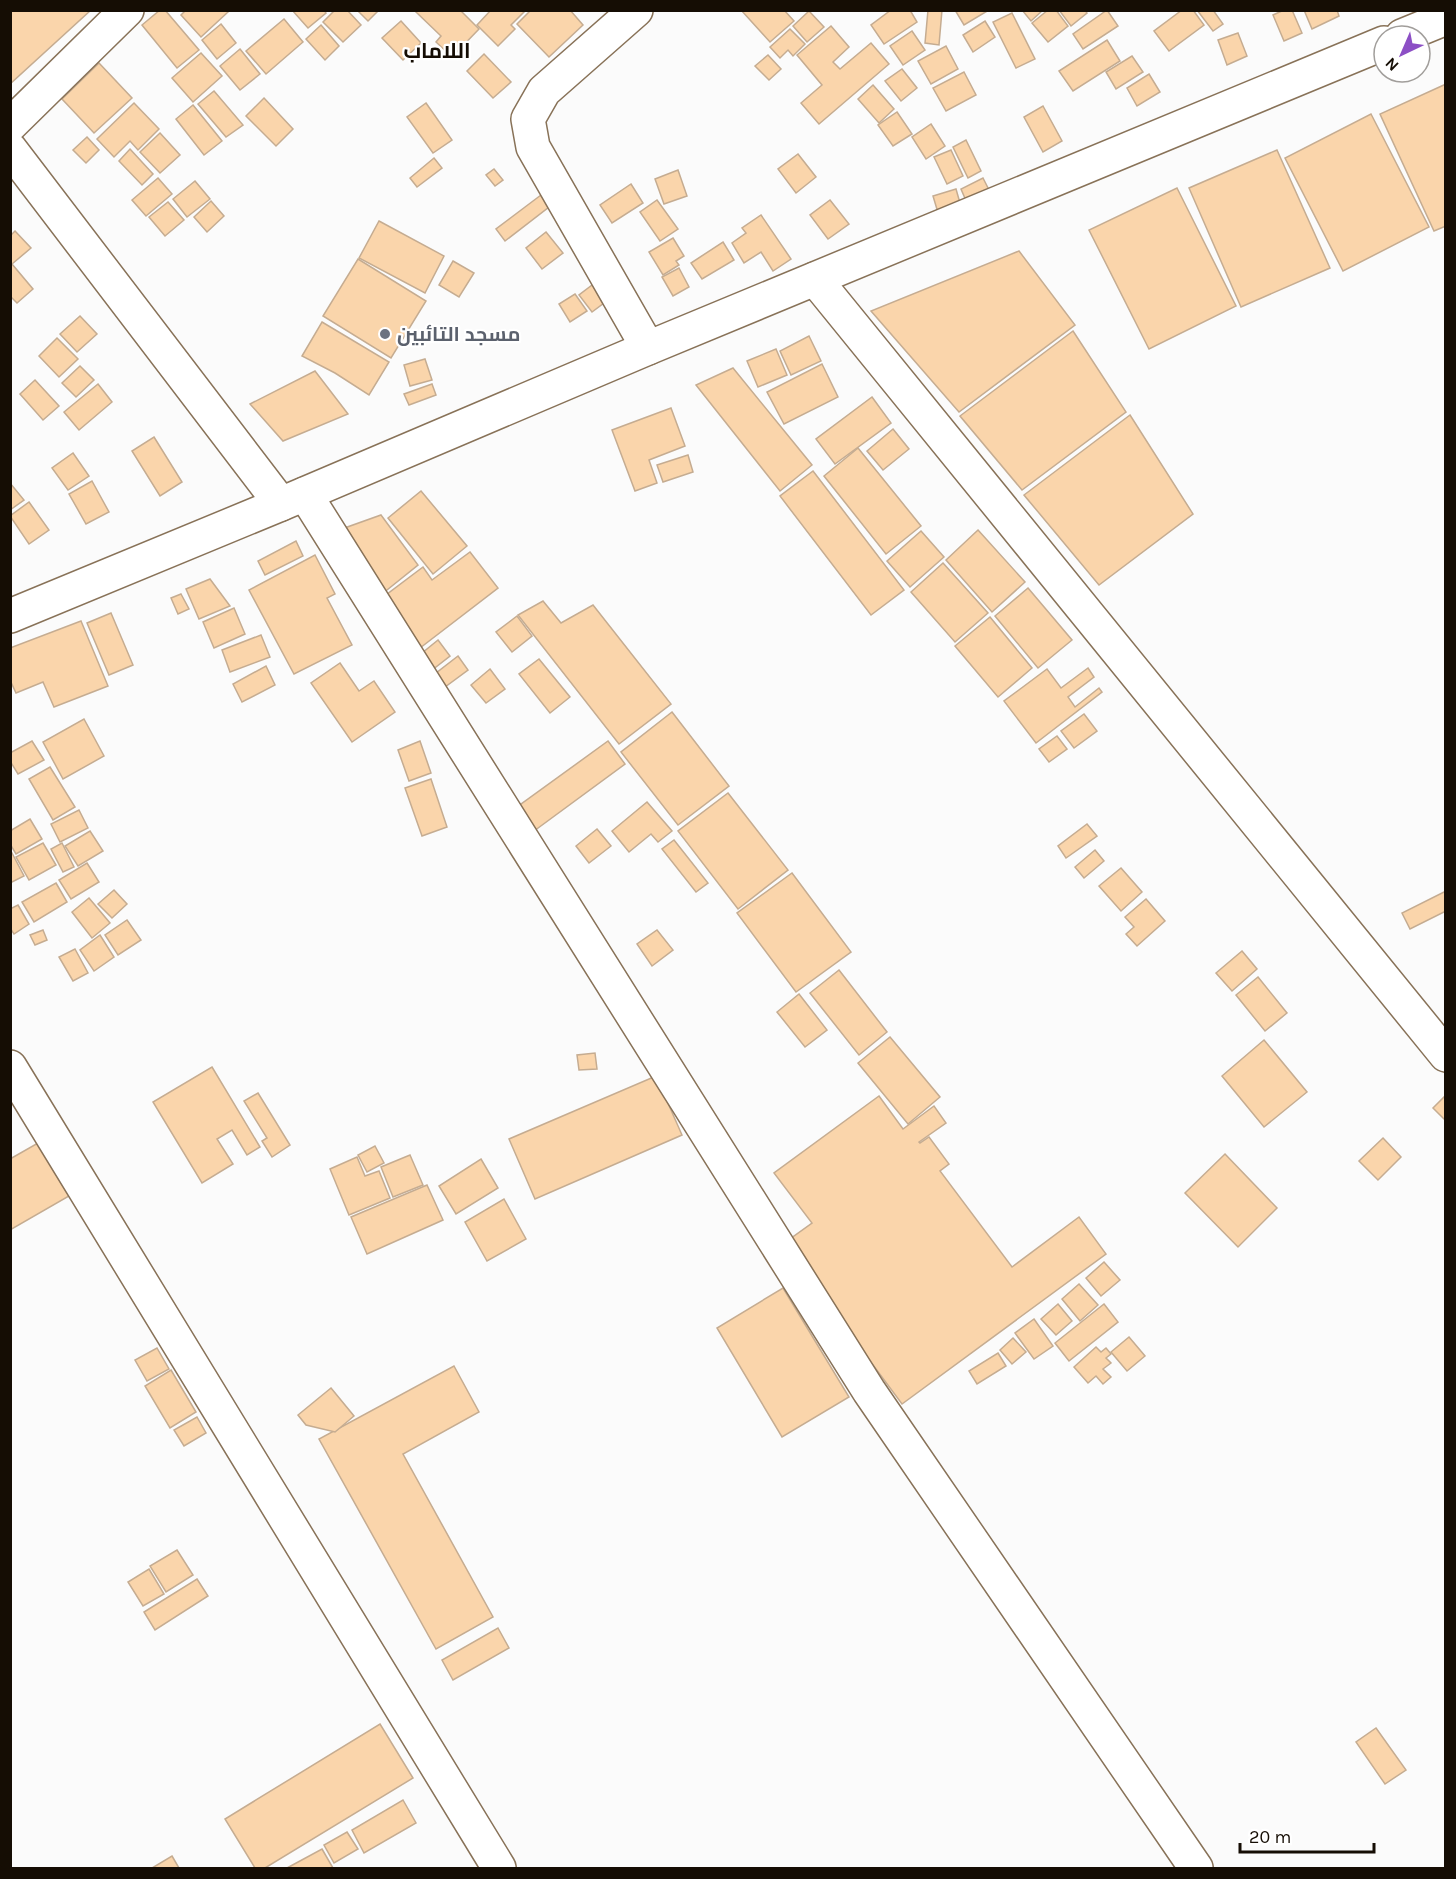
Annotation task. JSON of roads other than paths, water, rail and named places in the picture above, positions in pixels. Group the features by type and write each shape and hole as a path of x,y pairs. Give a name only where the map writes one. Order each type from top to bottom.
{"street":[{"path":"10,126 127,10"},
{"path":"636,10 544,91 528,119 533,147 648,348"},
{"path":"10,616 1372,48"},
{"path":"10,149 293,499 870,1391 1196,1869"},
{"path":"815,279 1446,1055"},
{"path":"10,1067 499,1869"}],"place":[{"name":"مسجد التائبين","path":"385,334"}],"district":[{"name":"اللاماب","path":"437,51"}]}
